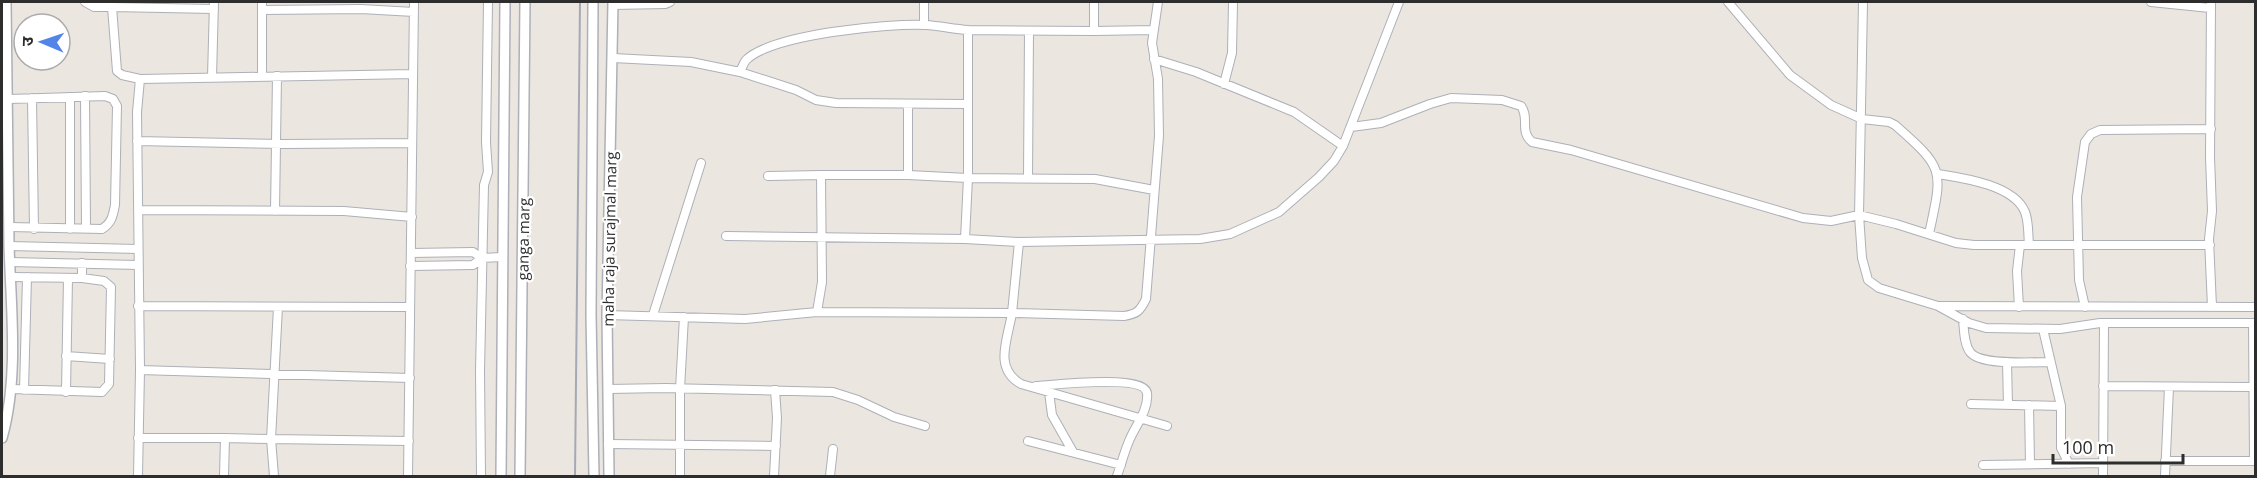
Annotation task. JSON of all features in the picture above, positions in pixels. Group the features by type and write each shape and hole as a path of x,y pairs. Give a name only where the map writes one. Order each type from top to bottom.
{"street":[{"path":"2,438 10,389 12,277 9,246 9,99 6,2"},
{"path":"85,2 94,7 214,5 212,77"},
{"path":"262,2 262,76"},
{"path":"408,477 414,2"},
{"path":"481,477 482,258 484,185 488,172 486,142 488,2"},
{"name":"ganga marg","path":"501,477 505,2"},
{"name":"ganga marg","path":"520,477 525,2"},
{"name":"maha raja surajmal marg","path":"594,2 591,315 594,477"},
{"path":"613,3 665,4 670,2"},
{"path":"924,2 924,25"},
{"path":"1094,2 1094,31"},
{"path":"591,315 652,315 745,320 817,312 1012,312 1124,316 1135,314 1141,310 1146,299 1159,136 1158,79 1154,59 1154,30 1158,2"},
{"path":"1224,84 1232,52 1233,2"},
{"path":"726,236 965,239 1019,242 1200,239 1230,234 1279,212 1319,177 1334,160 1351,127 1399,2"},
{"path":"1728,2 1790,75 1831,105 1862,119 1889,122 1895,125 1928,155 1935,164 1938,174 1937,197 1929,234"},
{"path":"1863,2 1859,215 1862,258 1868,280 1879,288 1938,306 1986,328 2060,329 2102,323 2254,323 2254,461 2165,461"},
{"path":"2151,2 2210,5 2212,307"},
{"name":"maha raja surajmal marg","path":"609,477 607,315 613,3"},
{"path":"112,7 117,70 122,75 140,79 413,74"},
{"path":"262,10 361,9 414,12"},
{"path":"740,72 745,62 752,56 776,45 838,30 924,25 968,30 1154,30"},
{"path":"965,239 968,178 968,30"},
{"path":"1028,178 1029,31"},
{"path":"593,59 691,62 740,72 796,90 816,100 836,103 968,104"},
{"path":"1154,59 1196,72 1294,112 1343,146"},
{"path":"275,212 277,76"},
{"path":"138,477 140,370 137,141 140,79"},
{"path":"85,96 86,228"},
{"path":"9,99 105,96 113,99 117,106 115,205 113,217 108,225 102,229 10,227"},
{"path":"70,97 70,229"},
{"path":"32,98 34,229"},
{"path":"1351,127 1381,123 1451,98 1514,102 1525,111 1524,132 1532,142 1571,150 1803,218 1831,221 1859,215 1956,243 2210,245"},
{"path":"908,105 908,174"},
{"path":"2085,307 2079,280 2077,197 2085,142 2091,134 2100,130 2211,129"},
{"path":"137,141 276,144 412,143"},
{"path":"652,315 701,163"},
{"path":"768,176 908,174 968,178 1095,179 1154,190"},
{"path":"1938,174 1992,186 2016,201 2026,215 2029,245"},
{"path":"817,312 822,282 822,175"},
{"path":"138,210 344,211 412,217"},
{"path":"1019,242 1004,363 1007,372 1013,379 1028,386 1167,426"},
{"path":"2019,307 2017,271 2020,245"},
{"path":"9,246 138,249"},
{"path":"411,253 473,252 482,258"},
{"path":"410,266 473,265 482,258 502,257"},
{"path":"10,262 138,265"},
{"path":"82,263 82,278"},
{"path":"10,389 102,392 109,384 110,359 111,288 104,281 82,278 12,277"},
{"path":"24,390 27,277"},
{"path":"66,392 68,278"},
{"path":"138,306 410,307"},
{"path":"1938,306 2256,307"},
{"path":"274,477 271,439 278,307"},
{"path":"2099,307 2102,323 2103,477"},
{"path":"680,477 680,388 684,317"},
{"path":"1963,319 1965,338 1971,354 1981,360 2050,362"},
{"path":"2043,329 2061,406 2061,448 2069,464"},
{"path":"66,356 110,359"},
{"path":"2007,362 2008,405"},
{"path":"140,370 410,378"},
{"path":"1028,386 1125,382 1136,384 1147,391 1141,418 1130,439 1117,477"},
{"path":"2103,386 2253,387"},
{"path":"2165,477 2169,387"},
{"path":"608,390 680,388 833,392 894,417 925,426"},
{"path":"774,477 775,390"},
{"path":"1049,392 1052,415 1073,452"},
{"path":"1971,405 2061,406"},
{"path":"2029,405 2030,464"},
{"path":"138,438 409,441"},
{"path":"224,477 225,438"},
{"path":"1028,441 1121,465"},
{"path":"608,444 776,446"},
{"path":"830,477 833,449"},
{"path":"1983,465 2103,463"}],"railway":[{"path":"575,476 580,2"}]}
